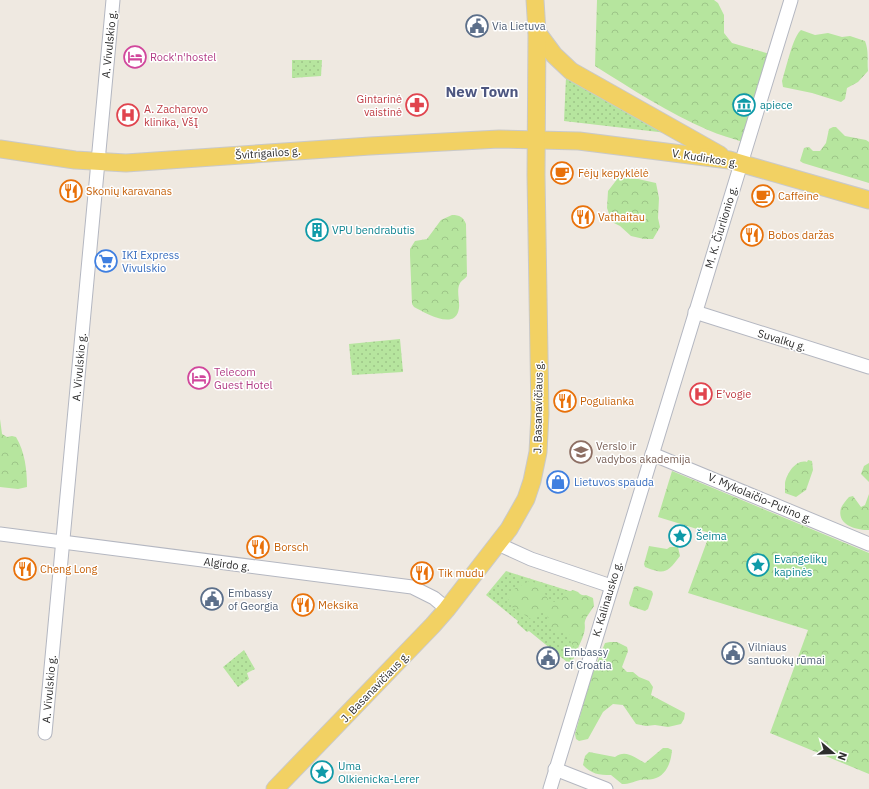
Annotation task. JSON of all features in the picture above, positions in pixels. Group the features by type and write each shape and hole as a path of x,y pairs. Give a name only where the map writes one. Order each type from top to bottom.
{"main road":[{"name":"J. Basanavičiaus g.","path":"275,789 448,609 509,529 526,498 532,481 538,452 540,414 536,140 537,32 535,0"},
{"path":"537,32 554,55 571,71 735,162"},
{"name":"Švitrigailos g.","path":"0,149 97,162 133,162 399,144 499,139 536,140"},
{"name":"V. Kudirkos g.","path":"536,140 600,143 735,162 869,200"}],"street":[{"name":"A. Vivulskio g.","path":"45,733 113,0"},
{"name":"M. K. Čiurlionio g.","path":"652,454 695,312 735,162 791,0"},
{"name":"Suvalkų g.","path":"695,312 869,367"},
{"name":"V. Mykolaičio-Putino g.","path":"652,454 869,544"},
{"name":"K. Kalinausko g.","path":"550,789 652,454"},
{"name":"Algirdo g.","path":"0,534 412,587 434,598 448,609"},
{"path":"498,544 531,559 611,586"},
{"path":"555,769 606,789"}],"green space":[{"path":"597,0 714,0 718,3 724,15 724,33 732,43 770,54 743,142 712,132 679,116 595,66"},
{"path":"801,30 815,35 828,33 842,37 850,36 865,41 868,71 858,82 847,88 845,99 841,102 812,93 783,87 782,81 790,53 795,39"},
{"path":"292,60 322,60 321,76 292,78"},
{"path":"566,77 667,133 564,121"},
{"path":"836,127 845,136 866,140 869,142 869,183 800,161 804,148 809,147 813,151 820,151 826,143 829,129"},
{"path":"618,178 638,179 656,183 659,198 658,218 660,227 653,239 644,239 631,236 620,226 612,222 607,208 608,191"},
{"path":"452,215 461,217 466,224 467,276 459,286 459,308 457,315 452,319 446,320 432,316 414,307 412,304 410,249 415,241 427,239 441,220"},
{"path":"400,339 403,372 352,375 349,344"},
{"path":"0,419 2,434 7,437 16,437 22,449 26,468 27,487 18,489 0,487"},
{"path":"808,460 812,461 813,470 806,490 796,497 785,493 785,483 790,471 799,463 807,462"},
{"path":"869,463 869,482 861,474 864,466"},
{"path":"672,471 869,553 869,774 770,733 808,630 688,593 710,533 658,517"},
{"path":"869,494 869,530 854,528 844,522 840,514 841,508 847,499 853,496 861,507 865,505"},
{"path":"649,546 667,549 670,547 678,547 680,556 672,566 665,571 661,572 652,570 645,567 644,564"},
{"path":"506,571 592,598 572,664 567,662 529,631 527,632 517,623 518,621 486,595"},
{"path":"529,581 541,584 549,601 556,602 562,595 573,590 582,596 586,595 593,598 594,606 584,621 584,631 578,648 574,647 571,643 569,634 565,631 559,633 550,627 547,622 547,612 538,612 531,619 513,608 508,600 513,591"},
{"path":"637,586 652,591 653,594 648,609 645,611 630,606 629,603 634,587"},
{"path":"617,642 627,647 628,651 622,667 627,672 633,672 639,677 649,681 653,687 651,695 685,713 681,724 668,727 636,724 623,705 613,704 603,712 588,739 579,741 576,739 575,734 591,677 605,643"},
{"path":"244,650 255,669 247,673 249,679 238,687 223,667"},
{"path":"663,748 672,750 669,764 661,775 653,779 622,784 611,775 596,773 583,765 585,756 589,752 615,757 627,754 645,763"}],"place":[{"name":"Via Lietuva","path":"477,26"},
{"name":"Rock'n'hostel","path":"135,57"},
{"name":"Gintarinė vaistinė","path":"417,105"},
{"name":"apiece","path":"744,105"},
{"name":"A. Zacharovo klinika, VšĮ","path":"128,115"},
{"name":"Fėjų kepyklėlė","path":"562,173"},
{"name":"Skonių karavanas","path":"71,191"},
{"name":"Caffeine","path":"763,196"},
{"name":"Vathaitau","path":"583,217"},
{"name":"VPU bendrabutis","path":"317,230"},
{"name":"Bobos daržas","path":"752,235"},
{"name":"IKI Express Vivulskio","path":"106,261"},
{"name":"Telecom Guest Hotel","path":"199,378"},
{"name":"E’vogie","path":"701,394"},
{"name":"Pogulianka","path":"565,401"},
{"name":"Verslo ir vadybos akademija","path":"581,452"},
{"name":"Lietuvos spauda","path":"558,482"},
{"name":"Šeima","path":"680,536"},
{"name":"Borsch","path":"258,547"},
{"name":"Evangelikų kapinės","path":"758,565"},
{"name":"Cheng Long","path":"25,569"},
{"name":"Tik mudu","path":"422,573"},
{"name":"Embassy of Georgia","path":"212,599"},
{"name":"Meksika","path":"303,605"},
{"name":"Vilniaus santuokų rūmai","path":"733,653"},
{"name":"Embassy of Croatia","path":"548,658"},
{"name":"Uma Olkienicka-Lerer","path":"322,772"}],"district":[{"name":"New Town","path":"482,91"}]}
